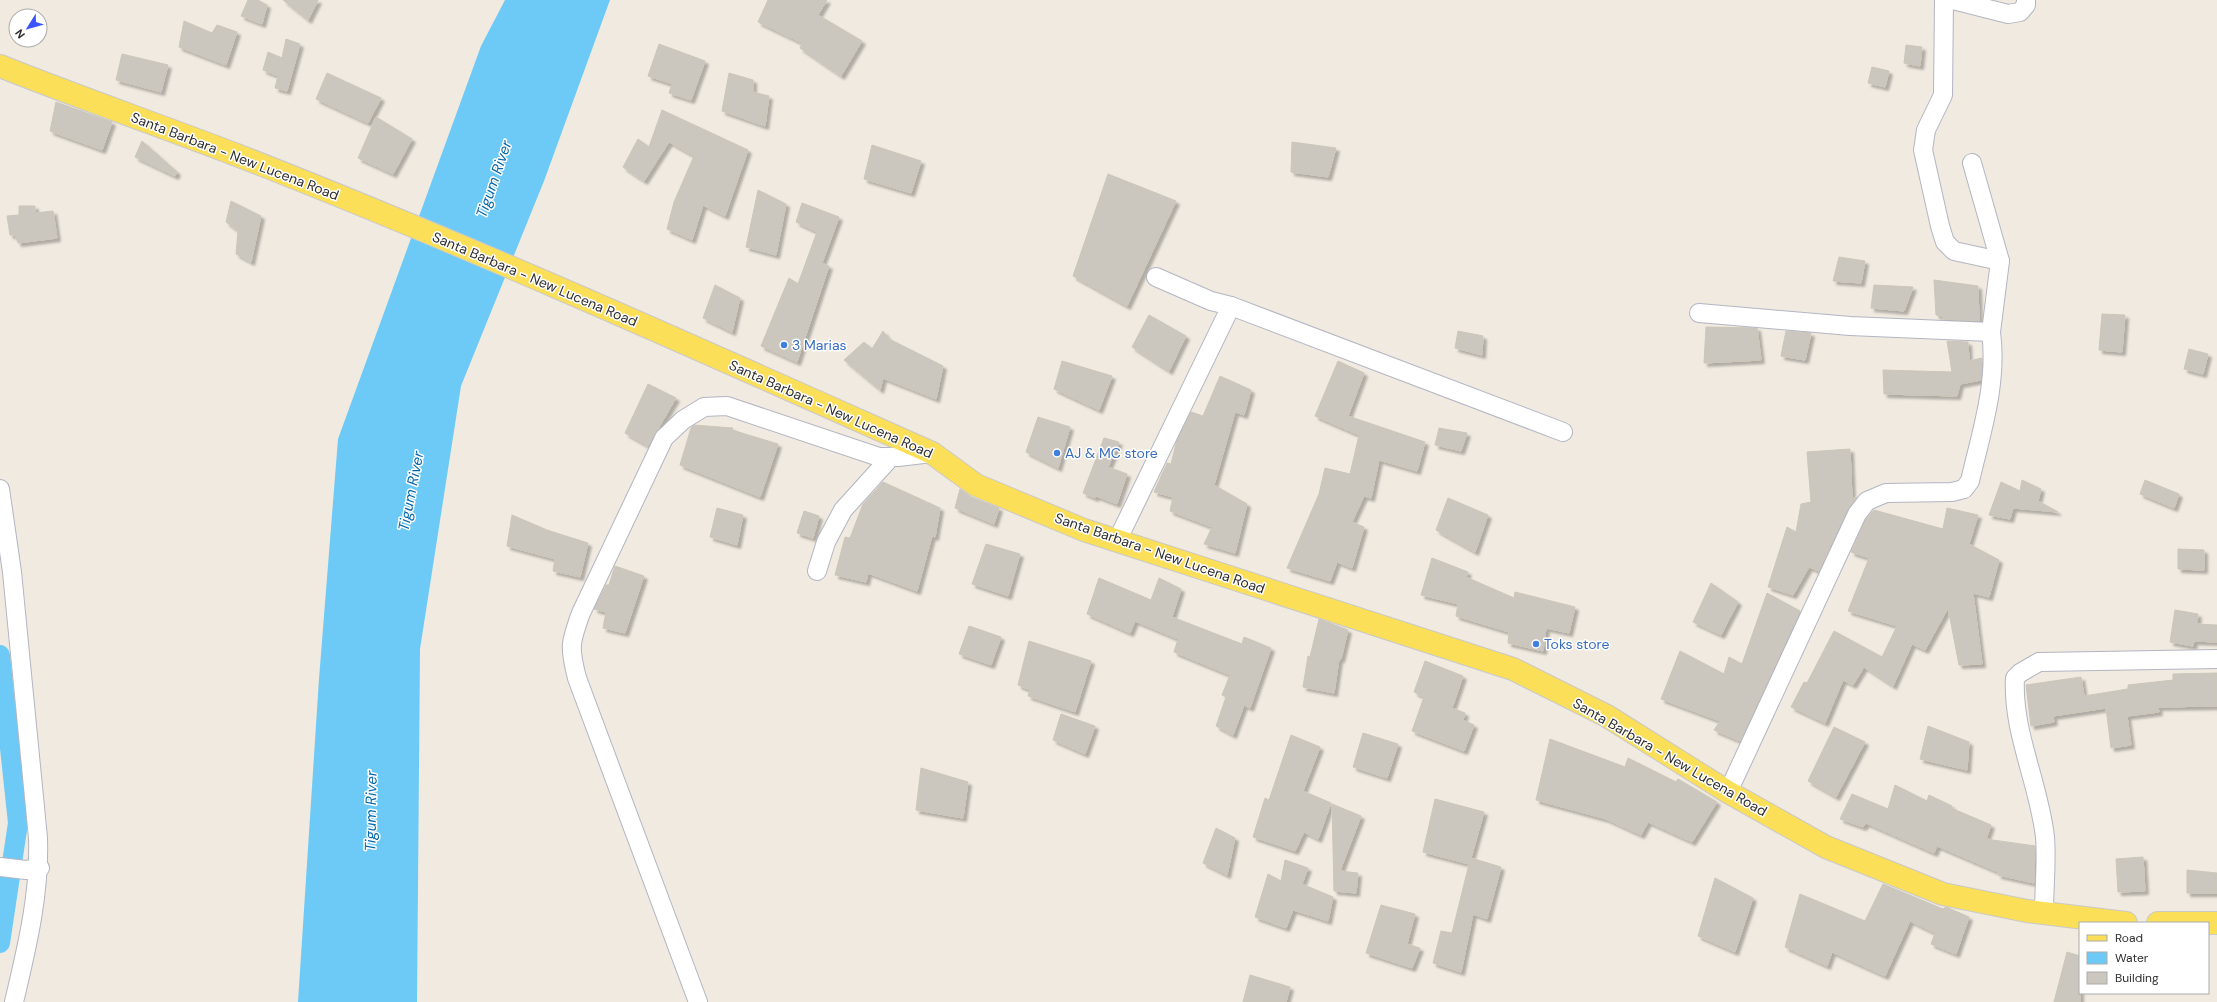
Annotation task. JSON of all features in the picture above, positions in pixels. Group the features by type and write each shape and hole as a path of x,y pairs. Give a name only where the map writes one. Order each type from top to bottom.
{"main road":[{"name":"Santa Barbara - New Lucena Road","path":"0,66 242,157 610,311 932,453 976,485 1084,530 1513,669 1607,716 1728,792 1826,847 1944,894 2044,913 2118,922"}],"street":[{"path":"1944,0 1943,95 1926,130 1923,150 1945,242 1954,251 2000,261"},
{"path":"1953,0 2008,14 2020,12 2026,5 2026,0"},
{"path":"1728,792 1851,527 1867,501 1886,493 1952,492 1964,489 1970,482 1992,390 1993,347 1991,332 2000,261 1972,163"},
{"path":"1156,277 1210,301 1231,306 1563,432"},
{"path":"1117,541 1231,306"},
{"path":"1699,313 1850,326 1991,332"},
{"path":"698,1002 577,678 570,652 571,642 581,614 664,438 683,420 704,407 727,406 879,457 932,453"},
{"path":"817,571 826,542 843,510 891,457"},
{"path":"0,489 12,572 38,838 33,869 32,930 14,1002"},
{"path":"2044,913 2045,836 2018,720 2014,696 2015,678 2020,673 2039,662 2217,659"},
{"path":"0,867 33,869"}],"water":[{"name":"Tigum River","path":"505,0 610,0 544,181 461,386 420,649 417,1002 298,1002 319,679 338,439 481,46"}],"building":[{"path":"248,0 258,0 267,5 262,24 241,16"},
{"path":"283,0 318,0 308,20"},
{"path":"768,0 827,0 818,15 862,41 841,76 800,48 802,43 758,22"},
{"path":"184,21 212,33 217,25 237,32 226,65 179,47"},
{"path":"286,39 300,44 287,91 275,88 278,76 263,70 268,52 282,58"},
{"path":"659,44 705,61 691,100 669,93 672,84 648,76"},
{"path":"1906,45 1922,47 1920,66 1904,63"},
{"path":"122,54 168,65 161,92 116,80"},
{"path":"1872,67 1889,71 1885,87 1868,83"},
{"path":"327,73 381,98 368,123 316,99"},
{"path":"729,73 753,80 753,92 769,96 765,126 722,111"},
{"path":"56,102 112,122 102,150 50,131"},
{"path":"662,110 748,150 725,216 703,205 692,240 667,229 674,202 694,156 669,142 644,181 623,167 638,139 649,147"},
{"path":"376,117 412,139 393,174 358,158"},
{"path":"142,141 177,172 175,176 135,157"},
{"path":"1292,142 1336,148 1328,177 1291,172"},
{"path":"872,145 921,161 911,193 864,179"},
{"path":"1108,174 1176,201 1127,306 1073,276"},
{"path":"758,190 786,204 776,255 746,247"},
{"path":"231,201 261,216 251,262 236,254 238,231 226,222"},
{"path":"802,203 839,217 822,263 829,266 797,362 761,346 789,278 798,284 817,232 796,222"},
{"path":"19,206 35,206 35,213 53,211 57,238 18,243 15,235 10,235 7,216 19,215"},
{"path":"1839,257 1865,261 1861,283 1833,281"},
{"path":"1934,280 1978,286 1979,321 1943,319 1943,316 1936,315"},
{"path":"715,285 740,298 732,332 703,318"},
{"path":"1874,285 1913,287 1904,311 1871,308"},
{"path":"2102,314 2125,315 2122,352 2099,350"},
{"path":"1149,315 1186,336 1169,371 1132,347"},
{"path":"1706,327 1757,328 1761,360 1704,363"},
{"path":"883,331 889,339 943,366 936,399 883,378 880,390 844,360 864,342 872,349"},
{"path":"1458,331 1483,336 1482,355 1455,348"},
{"path":"1786,331 1811,333 1805,360 1781,356"},
{"path":"1947,341 1968,342 1969,361 1982,358 1981,380 1960,384 1957,396 1884,394 1883,370 1952,372"},
{"path":"2189,349 2208,354 2203,374 2184,369"},
{"path":"1062,361 1112,376 1099,410 1054,389"},
{"path":"1338,361 1364,373 1348,416 1425,442 1417,471 1379,460 1371,498 1364,496 1352,522 1364,527 1352,568 1337,562 1330,581 1287,568 1319,494 1325,468 1350,474 1359,435 1315,416"},
{"path":"1220,376 1251,390 1244,415 1235,412 1214,485 1247,504 1235,553 1204,544 1212,527 1170,511 1173,497 1154,492 1167,463 1171,464 1177,440 1191,412 1203,416"},
{"path":"648,384 676,398 648,446 625,433"},
{"path":"1038,417 1070,427 1058,468 1026,452"},
{"path":"694,425 733,428 732,430 778,444 760,497 680,465 691,428"},
{"path":"1439,428 1467,433 1461,451 1435,445"},
{"path":"1104,438 1119,442 1108,467 1127,474 1117,504 1083,493"},
{"path":"1850,449 1852,498 1857,497 1848,509 1819,571 1809,567 1793,595 1768,587 1787,527 1796,532 1801,504 1811,502 1807,452"},
{"path":"2022,480 2041,489 2038,501 2058,512 2013,508 2010,519 1989,515 2001,482 2020,491"},
{"path":"2145,480 2179,494 2174,508 2140,494"},
{"path":"883,482 940,508 935,537 932,536 917,591 868,573 866,582 835,575 845,537 850,538 863,504"},
{"path":"960,489 971,497 999,508 994,524 955,508"},
{"path":"1448,498 1488,515 1475,552 1436,530"},
{"path":"717,508 743,515 737,545 710,537"},
{"path":"1947,508 1978,515 1969,544 1999,560 1989,597 1973,593 1982,664 1959,665 1948,608 1925,650 1912,644 1893,686 1864,667 1853,685 1843,680 1825,723 1791,707 1804,682 1807,683 1834,631 1882,657 1897,626 1848,611 1869,558 1851,552 1866,519 1874,510 1943,529"},
{"path":"804,511 819,516 813,538 797,533"},
{"path":"512,515 547,530 588,543 580,577 553,571 555,559 507,546"},
{"path":"986,544 1020,554 1008,596 972,584"},
{"path":"2178,549 2204,550 2204,570 2178,569"},
{"path":"1432,558 1468,572 1466,577 1514,598 1515,592 1575,607 1569,633 1546,628 1543,651 1508,643 1509,632 1456,616 1458,604 1421,595"},
{"path":"615,566 644,576 625,633 603,628 606,612 594,609 606,585 609,585"},
{"path":"1099,578 1151,600 1159,578 1181,589 1172,617 1242,644 1244,637 1271,648 1250,708 1244,705 1233,735 1216,726 1226,697 1222,695 1230,675 1174,652 1178,639 1135,621 1130,633 1087,614"},
{"path":"1711,583 1738,602 1721,635 1693,622"},
{"path":"1767,593 1800,611 1740,741 1714,730 1720,721 1661,699 1680,651 1724,674 1729,657 1742,664"},
{"path":"2175,610 2198,614 2197,624 2217,625 2217,642 2194,641 2193,646 2170,642"},
{"path":"1319,619 1348,630 1341,659 1339,659 1334,693 1303,687 1308,656 1310,657"},
{"path":"969,626 1001,637 991,665 959,654"},
{"path":"1029,641 1091,661 1075,712 1028,696 1030,690 1018,685"},
{"path":"1425,661 1463,676 1452,708 1465,713 1463,720 1474,725 1464,751 1412,731 1424,697 1414,692"},
{"path":"2217,673 2217,706 2158,707 2159,712 2127,716 2131,745 2111,748 2106,708 2053,716 2054,722 2031,726 2026,685 2081,677 2084,696 2128,689 2128,685 2173,680 2173,674"},
{"path":"1061,714 1095,726 1085,754 1053,740"},
{"path":"1928,726 1969,742 1967,770 1920,759"},
{"path":"1834,727 1865,742 1836,797 1808,781"},
{"path":"1363,733 1398,744 1387,778 1353,767"},
{"path":"1291,735 1320,747 1303,791 1331,803 1318,839 1304,832 1295,851 1253,837 1265,798 1269,800"},
{"path":"1550,739 1625,767 1628,758 1676,782 1678,779 1717,802 1692,842 1648,822 1641,835 1606,819 1536,800"},
{"path":"921,768 968,782 963,818 916,810"},
{"path":"1895,785 1927,801 1929,795 1952,806 1951,808 1991,825 1986,839 2035,846 2034,883 1998,875 1998,872 1937,846 1934,853 1866,823 1863,827 1840,819 1852,794 1888,809"},
{"path":"1435,799 1484,812 1471,858 1501,867 1487,919 1473,914 1461,972 1433,963 1441,931 1452,933 1469,864 1423,852"},
{"path":"1332,804 1361,816 1340,871 1358,873 1356,893 1334,891"},
{"path":"1216,828 1235,838 1227,875 1203,863"},
{"path":"2143,857 2145,891 2118,892 2116,859"},
{"path":"1285,860 1308,868 1302,884 1333,897 1328,921 1293,910 1286,928 1255,917 1268,874 1281,881"},
{"path":"2187,870 2217,873 2217,893 2187,893"},
{"path":"1715,878 1753,898 1735,952 1698,936"},
{"path":"1883,884 1943,909 1946,907 1969,917 1956,954 1931,944 1935,933 1910,921 1885,976 1832,952 1827,966 1785,947 1800,894 1865,921"},
{"path":"1381,905 1415,914 1407,944 1420,948 1412,968 1366,953"},
{"path":"2067,952 2079,956 2080,1002 2054,1002"},
{"path":"1250,975 1290,987 1286,1002 1243,1002"}],"waterway":[{"path":"0,655 18,823 0,943"}],"place":[{"name":"3 Marias","path":"784,345"},
{"name":"AJ & MC store","path":"1057,453"},
{"name":"Toks store","path":"1536,644"}]}
